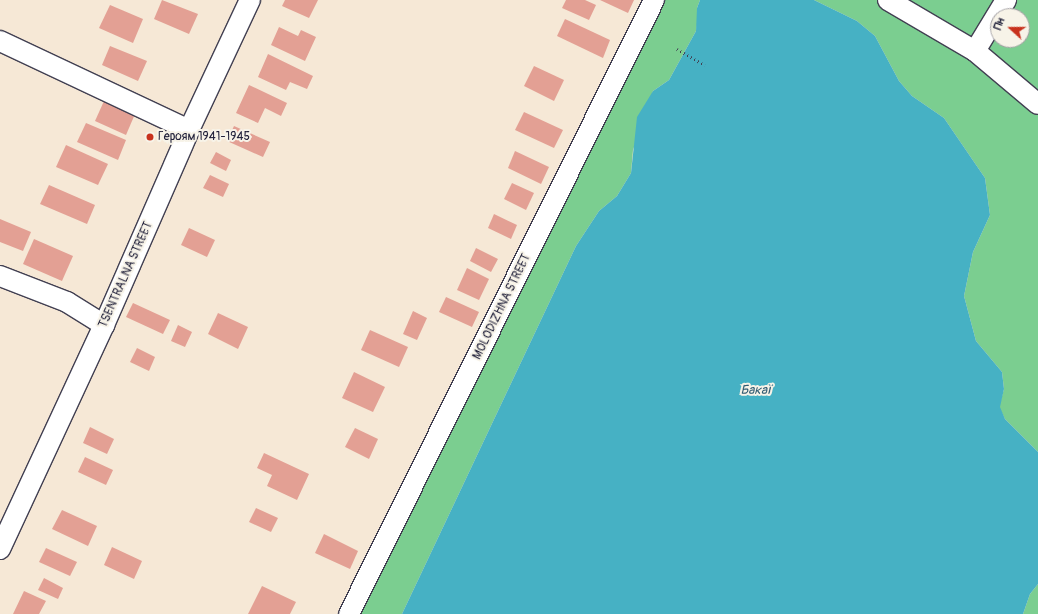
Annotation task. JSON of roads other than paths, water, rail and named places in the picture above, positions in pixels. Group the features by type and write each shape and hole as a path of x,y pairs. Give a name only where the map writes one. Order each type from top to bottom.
{"street":[{"name":"TSENTRALNA STREET","path":"0,549 104,325 189,130 250,0"},
{"name":"MOLODIZHNA STREET","path":"349,614 654,0"},
{"path":"888,0 975,51 1038,104"},
{"path":"975,51 1006,0"},
{"path":"0,41 189,130"},
{"path":"0,276 68,302 104,325"}],"water":[{"name":"Бакаї","path":"700,0 814,0 857,21 875,36 899,81 912,96 944,118 985,178 990,215 973,252 964,296 976,341 1002,372 1004,389 1000,407 1005,419 1038,452 1038,584 1030,594 1023,614 402,614 576,246 599,211 617,196 631,173 637,117 653,91 669,80 696,31 697,8"}],"place":[{"name":"Героям 1941-1945","path":"150,137"}]}
